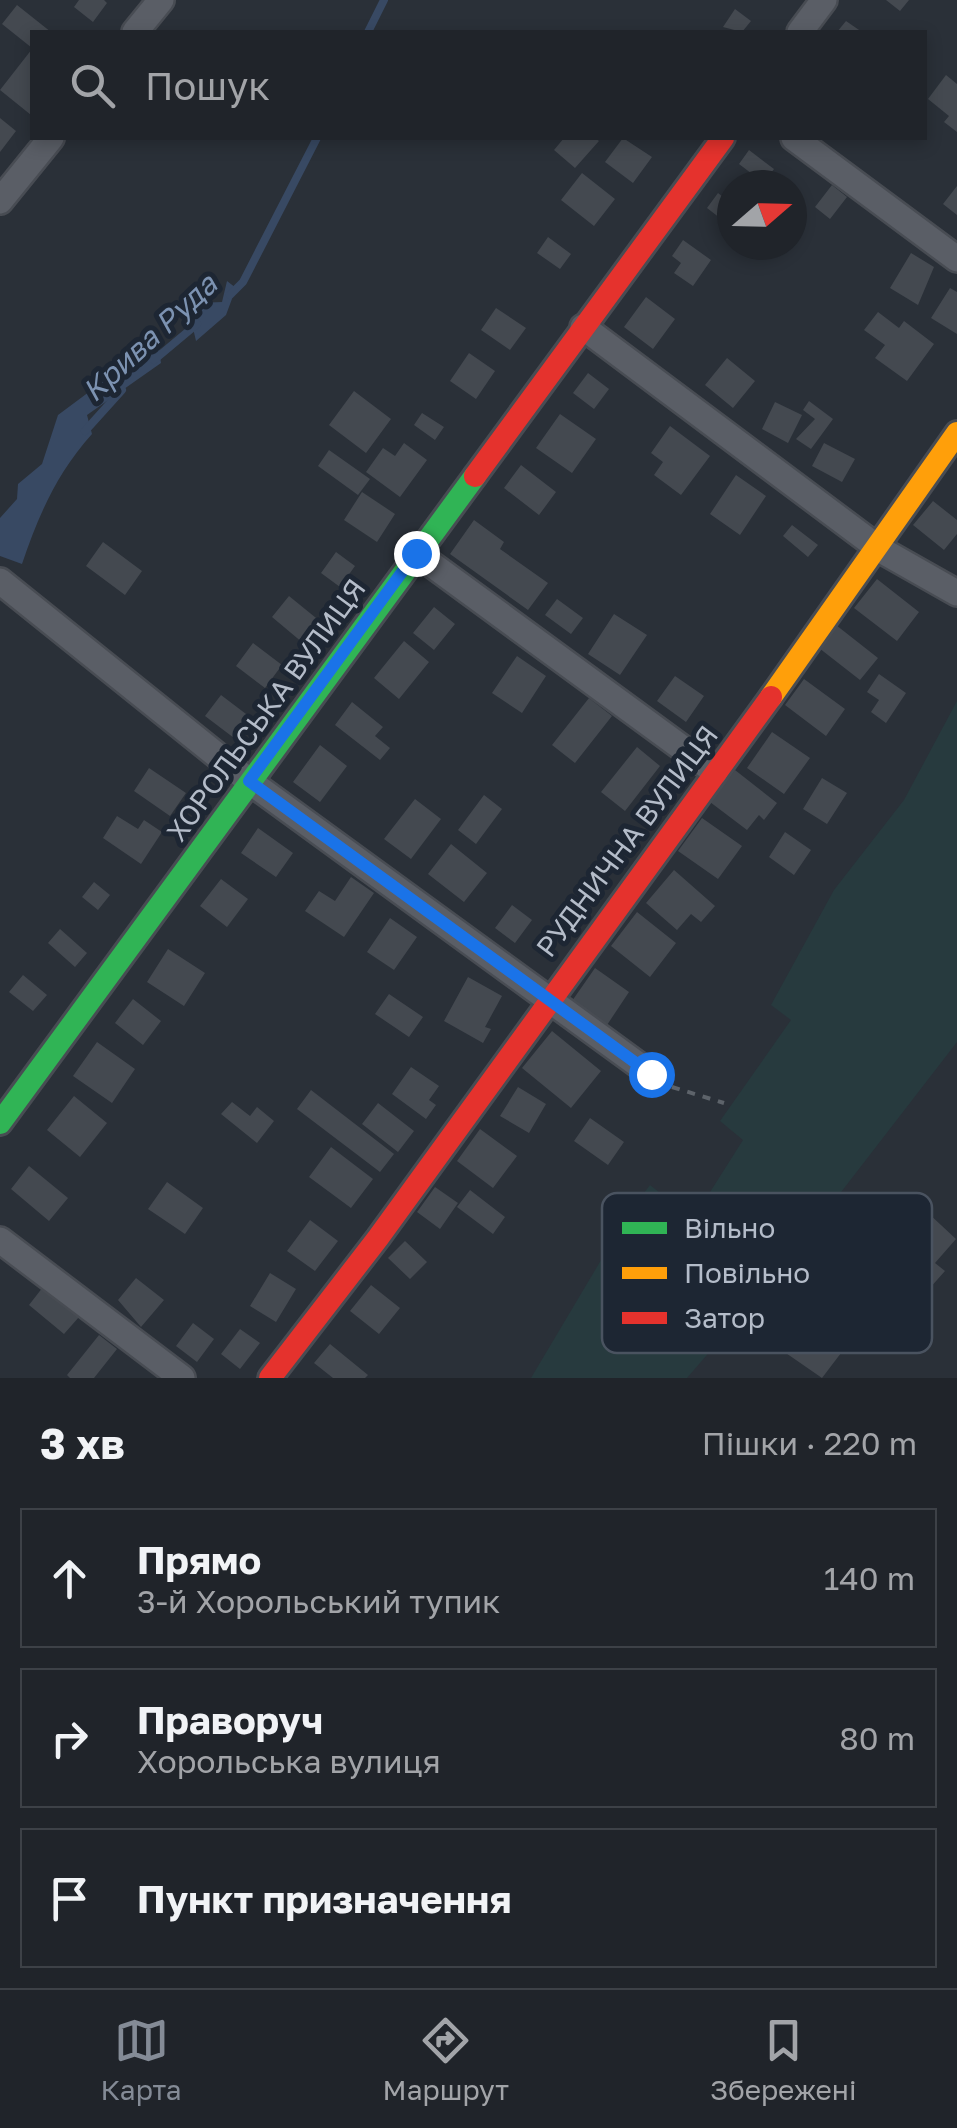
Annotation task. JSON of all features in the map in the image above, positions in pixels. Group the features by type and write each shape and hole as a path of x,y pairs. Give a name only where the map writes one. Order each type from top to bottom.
{"street":[{"path":"802,30 824,0"},
{"path":"136,30 150,4"},
{"path":"0,201 49,140"},
{"name":"ХОРОЛЬСЬКА ВУЛИЦЯ","path":"0,1123 721,140"},
{"path":"797,140 957,259"},
{"path":"583,327 880,550 957,593"},
{"name":"РУДНИЧНА ВУЛИЦЯ","path":"270,1378 386,1233 546,1001 880,550 957,433"},
{"path":"416,553 716,772"},
{"path":"0,581 249,781 651,1074"},
{"path":"0,1240 182,1378"}],"path":[{"path":"651,1074 667,1086 724,1103"}],"green space":[{"path":"957,701 957,1042 840,1193 709,1193 743,1140 720,1121 791,1020 771,1005 834,890 904,800"},
{"path":"650,1185 660,1193 644,1193"},
{"path":"602,1258 602,1353 709,1353 687,1378 531,1378"}],"water":[{"path":"227,281 236,288 226,315 196,341 193,328 198,303 222,302"},
{"path":"159,348 161,363 87,415 92,434 50,495 22,564 0,556 0,518 17,499 18,484 42,464 58,415 136,357"}],"building":[{"path":"79,0 107,3 93,22 74,7"},
{"path":"886,0 909,0 900,11"},
{"path":"17,5 48,30 30,30 30,46 2,24"},
{"path":"735,9 751,21 744,30 723,27"},
{"path":"846,21 859,30 839,30"},
{"path":"30,52 30,114 0,90"},
{"path":"946,75 957,84 957,132 944,122 949,116 928,99"},
{"path":"0,118 16,131 0,152"},
{"path":"562,140 599,141 575,168 554,150"},
{"path":"622,140 652,157 633,183 605,162"},
{"path":"749,150 774,169 747,170 739,164"},
{"path":"582,173 615,199 594,226 561,200"},
{"path":"832,185 847,197 830,219 815,207"},
{"path":"957,186 957,215 943,204"},
{"path":"717,194 717,216 707,208"},
{"path":"548,237 571,254 560,269 537,253"},
{"path":"683,240 711,260 693,286 674,273 681,263 672,256"},
{"path":"911,253 934,267 918,305 890,288"},
{"path":"950,288 957,292 957,334 931,318"},
{"path":"646,297 675,319 653,349 624,327"},
{"path":"496,308 526,328 510,350 481,330"},
{"path":"878,312 899,328 904,321 934,344 907,381 875,358 885,345 864,330"},
{"path":"469,353 495,371 476,399 450,381"},
{"path":"727,358 755,381 733,408 705,385"},
{"path":"588,373 609,389 594,409 573,393"},
{"path":"354,391 391,419 366,453 329,425"},
{"path":"809,401 833,419 811,449 796,439 815,419 803,410"},
{"path":"775,402 802,415 788,443 762,429"},
{"path":"422,413 444,427 435,440 414,425"},
{"path":"560,414 596,439 572,473 536,448"},
{"path":"670,426 710,456 681,495 654,475 663,462 651,453"},
{"path":"404,443 427,460 400,497 366,472 383,448 395,456"},
{"path":"824,443 855,459 842,482 812,466"},
{"path":"329,450 370,479 358,495 318,466"},
{"path":"521,465 556,492 539,515 504,488"},
{"path":"736,475 766,496 740,535 710,514"},
{"path":"362,492 395,514 377,542 344,520"},
{"path":"933,501 957,520 957,534 944,550 913,525"},
{"path":"474,520 504,542 500,549 548,583 528,610 450,554"},
{"path":"792,525 818,545 808,557 783,536"},
{"path":"103,542 142,571 125,595 86,566"},
{"path":"336,552 355,566 340,587 321,573"},
{"path":"877,579 919,612 897,641 854,608"},
{"path":"289,596 321,622 303,643 272,617"},
{"path":"557,599 583,618 571,634 545,615"},
{"path":"434,607 455,624 434,650 413,633"},
{"path":"614,614 647,635 620,675 588,654"},
{"path":"836,625 878,658 860,680 819,648"},
{"path":"404,641 429,662 399,699 374,678"},
{"path":"253,643 282,665 265,688 236,666"},
{"path":"517,656 546,676 522,713 492,693"},
{"path":"879,674 906,693 886,723 871,712 879,700 867,692"},
{"path":"675,676 704,696 686,722 657,701"},
{"path":"804,679 845,709 826,736 785,705"},
{"path":"221,695 250,717 234,738 205,716"},
{"path":"589,698 612,716 575,763 552,745"},
{"path":"352,702 383,727 375,736 390,748 380,760 335,725"},
{"path":"772,732 810,758 784,794 747,768"},
{"path":"320,745 347,766 320,802 293,782"},
{"path":"637,747 660,766 625,811 601,792"},
{"path":"149,768 186,793 170,816 134,791"},
{"path":"735,770 777,803 764,820 759,815 747,830 710,802"},
{"path":"822,778 847,793 827,824 803,809"},
{"path":"484,795 502,809 476,844 458,830"},
{"path":"415,799 441,819 411,859 384,839"},
{"path":"117,816 138,829 144,820 162,832 141,864 103,838"},
{"path":"702,818 742,846 718,879 678,851"},
{"path":"258,828 293,853 276,877 241,853"},
{"path":"785,832 811,850 794,875 769,857"},
{"path":"451,844 487,873 464,902 428,874"},
{"path":"674,870 715,906 701,922 691,914 677,930 646,903"},
{"path":"351,877 374,893 344,937 305,911 319,891 335,901"},
{"path":"221,879 248,899 227,927 200,906"},
{"path":"94,882 110,895 98,910 82,897"},
{"path":"512,905 532,920 515,943 495,928"},
{"path":"637,912 676,943 650,977 611,946"},
{"path":"390,918 417,937 394,970 367,952"},
{"path":"60,929 87,953 75,967 48,943"},
{"path":"168,949 205,973 184,1006 147,982"},
{"path":"595,968 629,992 607,1025 572,1001"},
{"path":"23,975 47,995 33,1011 9,992"},
{"path":"468,977 502,996 485,1027 491,1029 483,1043 444,1021"},
{"path":"389,994 423,1017 409,1037 375,1014"},
{"path":"133,999 161,1021 143,1045 115,1023"},
{"path":"552,1031 601,1071 571,1108 522,1068"},
{"path":"97,1042 135,1069 112,1103 73,1076"},
{"path":"411,1067 439,1086 429,1100 436,1105 426,1119 392,1094"},
{"path":"518,1087 546,1104 529,1133 500,1116"},
{"path":"311,1090 394,1154 380,1172 297,1109"},
{"path":"74,1096 107,1123 80,1157 47,1130"},
{"path":"232,1102 250,1116 257,1107 274,1121 257,1143 221,1114"},
{"path":"378,1103 414,1131 398,1152 362,1124"},
{"path":"590,1118 624,1142 608,1165 574,1141"},
{"path":"480,1129 517,1156 493,1188 457,1161"},
{"path":"331,1147 373,1179 351,1208 309,1177"},
{"path":"29,1166 68,1198 49,1221 11,1189"},
{"path":"167,1182 203,1208 185,1234 148,1209"},
{"path":"435,1187 458,1203 440,1229 417,1212"},
{"path":"470,1190 505,1217 493,1234 457,1207"},
{"path":"932,1217 956,1239 935,1263 945,1271 932,1286"},
{"path":"310,1220 338,1241 315,1271 287,1251"},
{"path":"405,1241 427,1262 410,1279 388,1258"},
{"path":"270,1273 296,1289 276,1322 250,1306"},
{"path":"136,1278 164,1300 141,1327 118,1300"},
{"path":"371,1285 400,1308 379,1334 350,1311"},
{"path":"43,1287 79,1317 64,1334 29,1305"},
{"path":"193,1323 214,1339 197,1362 176,1346"},
{"path":"240,1329 260,1343 240,1369 221,1354"},
{"path":"99,1335 117,1349 94,1378 70,1378 67,1375"},
{"path":"330,1344 368,1375 333,1378 314,1363"},
{"path":"786,1353 841,1353 822,1378"}],"waterway":[{"name":"Крива Руда","path":"369,30 384,0"},
{"name":"Крива Руда","path":"230,295 243,282 316,140"},
{"name":"Крива Руда","path":"154,360 197,324"},
{"name":"Крива Руда","path":"85,431 122,390"}],"traffic: fast":[{"path":"0,1123 475,476"}],"traffic: slow":[{"path":"771,697 957,433"}],"traffic: jam":[{"path":"475,476 722,140"},
{"path":"270,1378 378,1238 771,697"}],"route":[{"path":"416,553 249,781 651,1074"}]}
